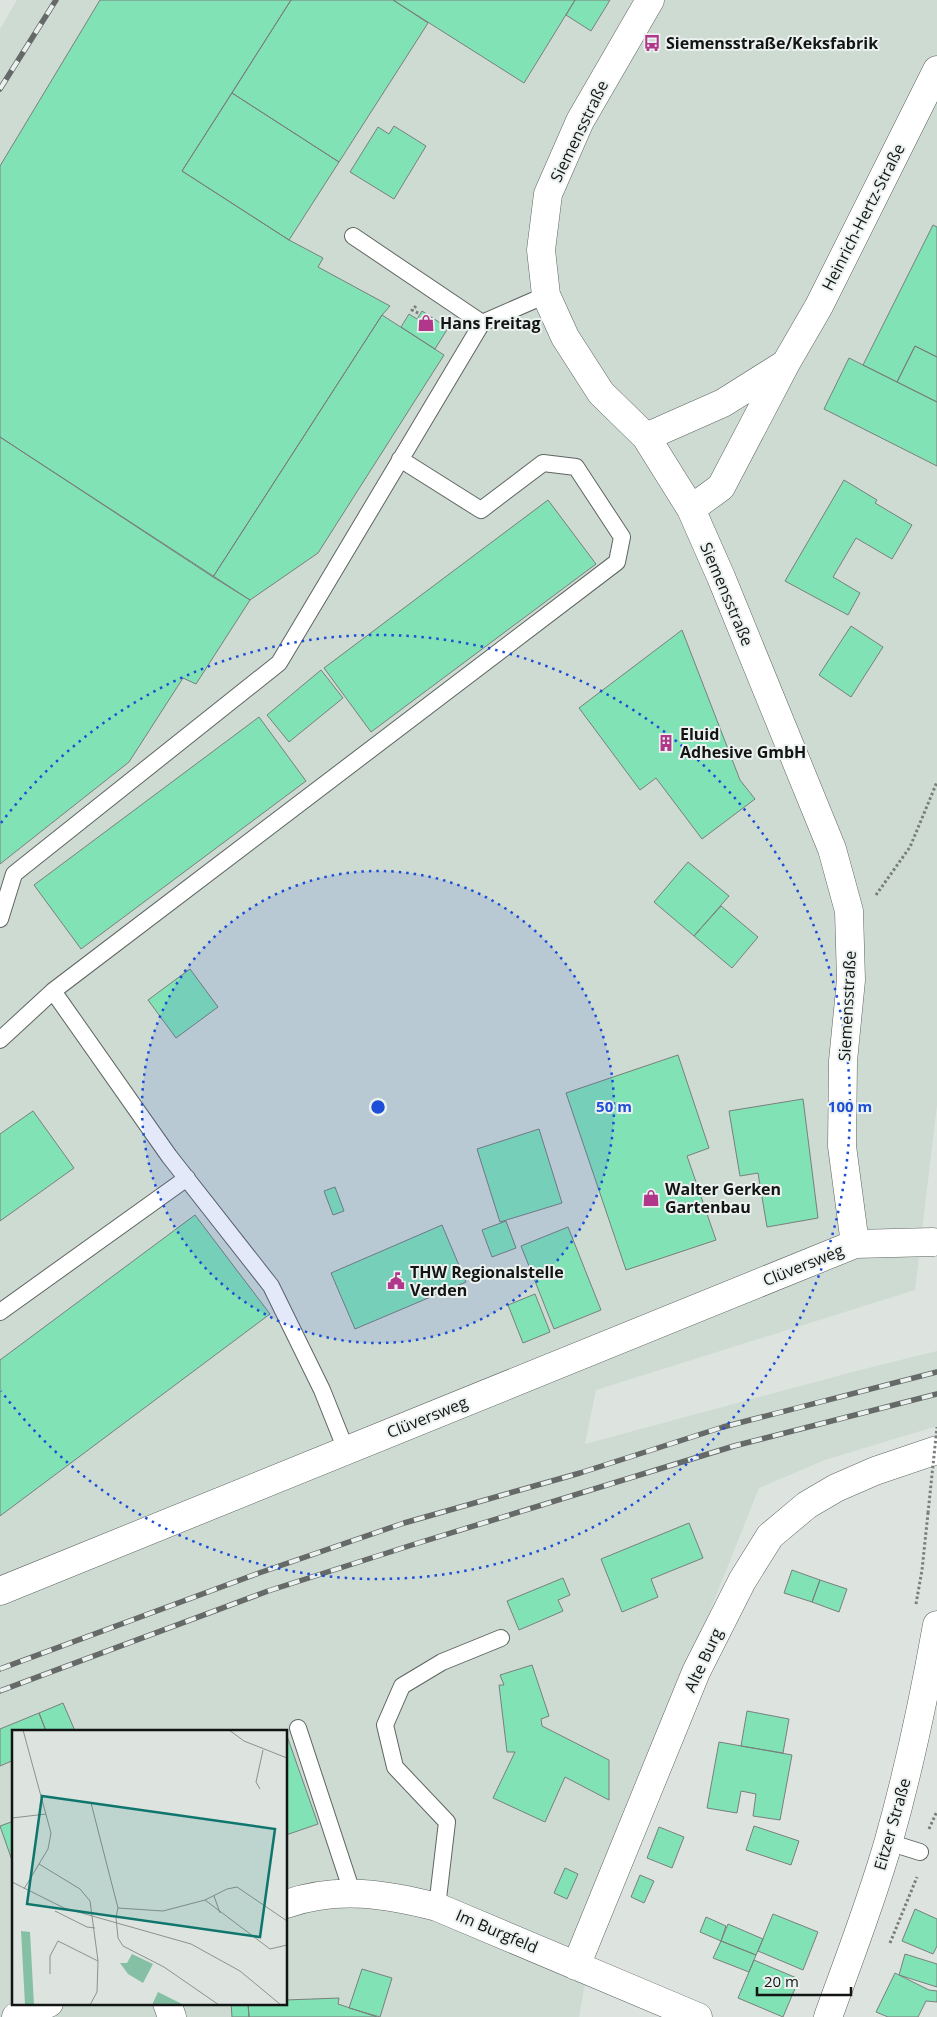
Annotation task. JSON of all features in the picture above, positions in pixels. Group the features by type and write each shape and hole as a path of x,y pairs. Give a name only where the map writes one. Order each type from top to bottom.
{"street":[{"name":"Siemensstraße","path":"650,0 580,121 548,194 541,250 546,295 565,338 601,393 646,437 691,509 721,577 832,849 849,911 851,980 843,1061 842,1146 855,1244"},
{"name":"Heinrich-Hertz-Straße","path":"691,509 721,487 786,363 819,306 937,70"},
{"name":"Heinrich-Hertz-Straße","path":"646,437 723,402 786,363"},
{"path":"855,1244 933,1242"},
{"name":"Clüversweg","path":"0,1591 855,1244"},
{"name":"Alte Burg","path":"576,1966 696,1672 742,1581 770,1536 807,1505 836,1488 875,1471 937,1450"},
{"name":"Eitzer Straße","path":"828,2017 856,1942 888,1842 923,1703 937,1625"},
{"name":"Im Burgfeld","path":"288,1903 306,1897 352,1892 396,1896 438,1907 698,2017"},
{"path":"16,2017 47,2004"},
{"path":"167,2004 172,2017"}],"lane":[{"path":"353,236 482,323"},
{"path":"0,919 14,874 279,663 482,323 546,295"},
{"path":"0,1040 53,991 617,562 622,537 576,467 543,463 481,510 400,459"},
{"path":"53,991 169,1156 271,1286 322,1390 346,1450"},
{"path":"0,1312 187,1178"},
{"path":"438,1907 447,1822 395,1767 385,1725 402,1686 442,1662 501,1638"},
{"path":"298,1728 352,1892"},
{"path":"888,1842 920,1852"}],"path":[{"path":"849,911 874,898 910,846 937,782"},
{"path":"928,1513 937,1427"},
{"path":"928,1833 937,1811"}],"shaded area":[{"path":"17,0 937,0 937,1105 915,1290 596,1390 585,1444 937,1351 937,1426 825,1460 759,1488 605,1874 579,2017 0,2017 0,29"}],"building":[{"path":"100,0 291,0 182,171 289,240 323,258 318,267 390,306 382,315 213,577 0,437 0,166"},
{"path":"291,0 393,0 428,23 339,162 232,93"},
{"path":"393,0 575,0 524,83"},
{"path":"575,0 610,0 591,31 566,15"},
{"path":"232,93 339,162 289,240 182,171"},
{"path":"394,126 426,146 394,199 350,172 378,127 389,134"},
{"path":"933,225 937,227 937,357 915,346 897,382 863,365"},
{"path":"422,311 448,328 435,349 401,327 409,314 417,319"},
{"path":"382,315 444,355 318,553 250,600 213,577"},
{"path":"915,346 937,357 937,402 897,382"},
{"path":"849,358 937,402 937,466 824,409"},
{"path":"0,437 250,600 196,684 183,678 129,762 0,864"},
{"path":"844,480 877,500 875,503 912,525 892,559 856,538 833,577 860,593 848,615 785,581"},
{"path":"548,500 596,564 371,732 324,668"},
{"path":"851,626 883,647 851,697 819,675"},
{"name":"Eluid Adhesive GmbH","path":"682,630 740,780 755,799 702,839 656,778 640,790 579,708"},
{"path":"321,670 343,698 289,742 267,715"},
{"path":"259,717 306,781 81,949 34,885"},
{"path":"688,862 729,896 694,936 654,902"},
{"path":"721,906 758,937 732,968 694,936"},
{"path":"190,969 218,1007 176,1038 148,1000"},
{"name":"Walter Gerken Gartenbau","path":"678,1055 709,1148 687,1156 716,1240 626,1270 566,1093"},
{"path":"803,1099 818,1218 767,1227 758,1173 740,1176 729,1111"},
{"path":"33,1111 74,1168 0,1221 0,1134"},
{"path":"539,1129 562,1203 500,1222 477,1149"},
{"path":"335,1187 344,1211 333,1215 324,1191"},
{"path":"195,1215 270,1314 0,1516 0,1360"},
{"path":"506,1221 516,1248 492,1257 482,1230"},
{"path":"442,1225 466,1282 355,1329 331,1273"},
{"path":"568,1227 601,1310 554,1329 521,1246"},
{"path":"535,1294 550,1332 523,1343 508,1305"},
{"path":"689,1523 703,1558 651,1579 658,1597 622,1612 601,1559"},
{"path":"792,1570 820,1580 812,1602 784,1593"},
{"path":"563,1578 570,1595 558,1600 563,1611 519,1630 507,1601"},
{"path":"820,1580 847,1589 839,1612 812,1602"},
{"path":"532,1665 549,1716 541,1719 542,1726 609,1760 609,1800 565,1777 545,1822 493,1798 515,1752 507,1752 499,1685 504,1685 500,1675"},
{"path":"63,1703 75,1730 46,1730 39,1713"},
{"path":"747,1711 789,1719 783,1753 741,1746"},
{"path":"39,1713 46,1730 12,1730 12,1761 0,1766 0,1729"},
{"path":"288,1739 318,1824 288,1834"},
{"path":"719,1742 792,1755 780,1820 753,1816 756,1794 741,1791 737,1813 707,1808"},
{"path":"12,1822 12,1860 0,1826"},
{"path":"754,1826 799,1841 791,1865 746,1850"},
{"path":"659,1827 684,1837 672,1868 647,1858"},
{"path":"565,1868 578,1874 567,1899 554,1893"},
{"path":"640,1875 654,1881 644,1903 631,1897"},
{"path":"915,1909 937,1919 937,1946 933,1954 902,1941"},
{"path":"773,1914 818,1932 803,1970 758,1951"},
{"path":"706,1917 726,1926 721,1941 700,1932"},
{"path":"728,1924 763,1939 756,1955 721,1941"},
{"path":"721,1941 756,1955 749,1972 713,1958"},
{"path":"905,1954 937,1964 937,1987 899,1975"},
{"path":"754,1960 799,1979 783,2017 738,1998"},
{"path":"362,1969 392,1978 380,2017 349,2008"},
{"path":"895,1973 929,1990 937,1991 937,2002 926,2001 918,2017 888,2017 876,2012"},
{"path":"339,1998 338,2004 377,2017 249,2017 248,2004 288,2004 288,2000"},
{"path":"231,2004 248,2004 249,2017 232,2017"}],"railway":[{"path":"0,89 56,0"},
{"path":"0,1669 259,1573 404,1523 580,1473 723,1427 937,1372"},
{"path":"0,1691 268,1591 415,1544 734,1446 937,1394"}],"place":[{"name":"Siemensstraße/Keksfabrik","path":"652,43"},
{"name":"Hans Freitag","path":"426,323"},
{"name":"Eluid Adhesive GmbH","path":"666,743"},
{"name":"Walter Gerken Gartenbau","path":"651,1198"},
{"name":"THW Regionalstelle Verden","path":"396,1281"}]}
